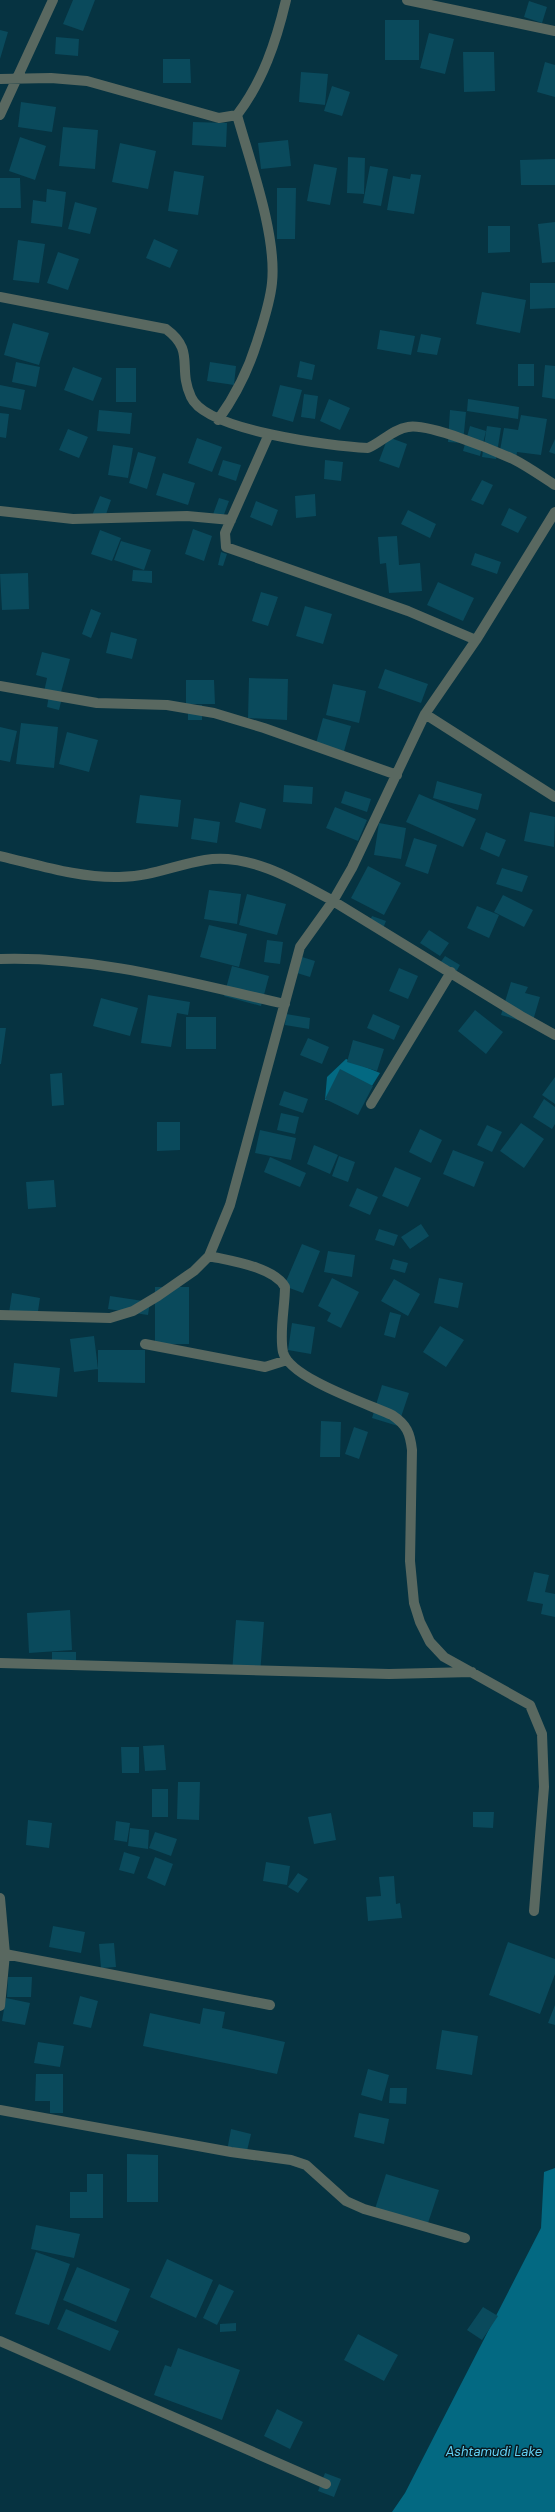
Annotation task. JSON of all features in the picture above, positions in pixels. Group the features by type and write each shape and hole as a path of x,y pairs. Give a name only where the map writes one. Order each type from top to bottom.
{"street":[{"path":"0,115 53,0"},
{"path":"0,79 51,78 87,80 219,118 236,115 252,94 277,40 286,0"},
{"path":"407,0 555,31"},
{"path":"218,420 235,397 248,369 268,308 272,282 271,248 236,115"},
{"path":"0,297 166,329 179,339 184,350 184,366 191,398 200,409 218,420 269,434 368,448 382,442 397,430 409,426 422,427 462,439 513,459 555,485"},
{"path":"269,434 231,520 224,540 226,547 233,551 401,609 476,640"},
{"path":"0,511 73,519 187,516 231,520"},
{"path":"0,1315 110,1318 133,1311 158,1296 194,1271 209,1256 230,1205 300,947 333,901 352,868 425,714 476,640 555,512"},
{"path":"0,686 97,703 167,705 214,714 264,728 397,775"},
{"path":"425,714 555,797"},
{"path":"0,856 79,875 118,877 148,875 206,860 227,859 276,873 333,901 521,1016 555,1035"},
{"path":"0,959 82,963 123,967 284,1004"},
{"path":"371,1104 451,972"},
{"path":"209,1256 263,1271 280,1279 284,1287 282,1341 283,1352 287,1360 305,1376 392,1415 404,1423 410,1434 412,1450 410,1561 414,1603 430,1642 444,1657 474,1672 530,1705 542,1734 544,1787 534,1911"},
{"path":"145,1344 265,1367 287,1360"},
{"path":"0,1663 389,1674 474,1672"},
{"path":"0,1898 5,1954 0,2006"},
{"path":"5,1954 270,2005"},
{"path":"0,2110 231,2152 291,2160 306,2165 346,2201 364,2209 465,2238"},
{"path":"0,2341 326,2484"}],"water":[{"path":"346,1059 380,1073 362,1102 325,1100 327,1077"},
{"name":"Ashtamudi Lake","path":"555,2168 555,2512 392,2512 405,2493 541,2228 544,2172"}],"building":[{"path":"73,0 95,0 83,31 63,24"},
{"path":"529,1 547,7 542,23 524,17"},
{"path":"385,20 419,20 419,60 385,60"},
{"path":"0,30 8,32 0,59"},
{"path":"429,33 454,39 445,74 420,68"},
{"path":"56,37 79,39 78,56 55,54"},
{"path":"463,52 494,52 495,91 464,92"},
{"path":"163,59 190,59 191,83 163,83"},
{"path":"545,62 555,65 555,97 537,92"},
{"path":"301,72 328,74 325,105 299,102"},
{"path":"332,86 350,92 342,116 324,111"},
{"path":"21,102 56,107 52,132 18,127"},
{"path":"193,122 227,123 226,147 192,145"},
{"path":"63,127 98,130 95,169 59,166"},
{"path":"20,137 46,146 35,180 9,171"},
{"path":"288,140 291,166 261,169 258,143"},
{"path":"120,143 156,151 148,189 112,182"},
{"path":"348,157 365,158 364,194 347,193"},
{"path":"555,159 555,185 521,185 520,160"},
{"path":"314,164 337,168 330,205 307,201"},
{"path":"370,166 388,169 381,206 363,203"},
{"path":"174,171 204,176 198,215 168,211"},
{"path":"411,174 421,175 414,214 387,210 393,176 410,179"},
{"path":"0,178 20,178 21,208 0,208"},
{"path":"277,188 296,188 295,239 277,239"},
{"path":"47,189 66,192 62,227 31,223 33,200 46,202"},
{"path":"75,202 97,208 90,234 68,229"},
{"path":"555,222 555,262 542,263 538,224"},
{"path":"488,226 510,226 510,252 488,253"},
{"path":"154,239 178,250 170,268 146,258"},
{"path":"18,240 45,244 39,283 13,280"},
{"path":"58,252 79,259 68,290 47,283"},
{"path":"530,283 555,283 555,308 530,309"},
{"path":"482,292 526,300 520,333 476,324"},
{"path":"13,323 49,333 39,365 4,355"},
{"path":"380,330 415,336 411,355 377,349"},
{"path":"421,334 441,338 437,355 417,352"},
{"path":"300,361 315,365 312,380 297,377"},
{"path":"16,362 40,367 36,387 12,382"},
{"path":"210,362 236,366 234,385 207,381"},
{"path":"518,364 534,364 534,386 518,386"},
{"path":"545,365 555,366 555,399 542,397"},
{"path":"73,367 102,378 93,401 64,390"},
{"path":"116,368 136,368 136,402 116,402"},
{"path":"0,385 25,390 21,410 0,406"},
{"path":"280,385 302,390 293,422 272,416"},
{"path":"304,394 318,396 315,419 301,417"},
{"path":"329,399 350,408 340,430 320,421"},
{"path":"468,399 519,407 518,419 467,411"},
{"path":"99,410 132,413 130,434 97,431"},
{"path":"450,410 466,412 463,443 448,442"},
{"path":"0,413 9,414 6,438 0,437"},
{"path":"521,415 547,419 541,455 517,452 516,459 499,456 504,428 518,430"},
{"path":"470,426 486,431 480,456 463,451"},
{"path":"487,426 501,428 496,459 482,457"},
{"path":"68,429 88,437 79,458 59,450"},
{"path":"388,437 407,444 399,468 379,461"},
{"path":"197,438 222,447 212,472 188,463"},
{"path":"555,439 555,454 549,452"},
{"path":"113,445 133,448 128,478 108,475"},
{"path":"138,452 156,457 147,489 129,483"},
{"path":"223,460 241,465 236,481 218,475"},
{"path":"325,460 343,462 341,481 324,479"},
{"path":"163,473 195,483 188,505 156,495"},
{"path":"482,480 493,485 483,505 471,500"},
{"path":"315,494 316,516 296,518 295,496"},
{"path":"100,496 111,500 103,523 91,518"},
{"path":"219,498 229,501 222,520 212,517"},
{"path":"256,501 278,510 272,526 250,517"},
{"path":"509,508 527,517 518,533 501,525"},
{"path":"408,510 436,524 430,538 401,524"},
{"path":"193,529 212,536 204,561 185,554"},
{"path":"100,530 121,538 112,561 91,554"},
{"path":"397,536 399,565 420,563 422,591 389,593 386,563 380,564 378,537"},
{"path":"121,541 151,550 144,570 114,560"},
{"path":"221,552 227,554 223,566 218,565"},
{"path":"475,553 501,562 497,574 471,565"},
{"path":"133,570 152,571 152,583 132,581"},
{"path":"28,573 29,609 2,610 0,574"},
{"path":"438,582 474,598 463,621 427,605"},
{"path":"261,592 278,597 268,626 252,621"},
{"path":"305,606 332,614 323,644 296,636"},
{"path":"91,609 101,613 91,638 82,634"},
{"path":"111,632 137,639 132,659 106,653"},
{"path":"42,652 70,659 60,696 44,692 47,678 36,675"},
{"path":"385,669 428,684 421,703 378,688"},
{"path":"249,678 288,679 287,720 248,718"},
{"path":"186,680 214,680 215,704 186,704"},
{"path":"333,684 366,691 359,723 326,715"},
{"path":"49,695 62,698 59,710 47,707"},
{"path":"188,705 202,705 202,720 188,720"},
{"path":"323,718 351,726 343,755 315,747"},
{"path":"21,723 58,727 54,768 16,764"},
{"path":"0,727 17,731 10,762 0,760"},
{"path":"67,732 98,740 89,772 59,764"},
{"path":"437,781 482,794 478,810 433,798"},
{"path":"284,785 313,787 312,804 283,802"},
{"path":"345,791 371,799 367,812 341,803"},
{"path":"419,794 476,819 463,847 406,822"},
{"path":"140,795 181,800 178,827 136,823"},
{"path":"240,802 266,809 261,829 235,822"},
{"path":"335,807 367,820 358,841 326,828"},
{"path":"530,812 555,817 554,847 524,841"},
{"path":"194,818 220,822 217,843 191,839"},
{"path":"379,823 406,828 401,859 374,855"},
{"path":"486,832 506,840 499,857 480,849"},
{"path":"414,838 437,845 428,874 405,866"},
{"path":"368,866 401,883 384,915 351,898"},
{"path":"502,868 528,876 522,892 496,884"},
{"path":"209,890 241,894 237,924 204,919"},
{"path":"247,894 286,904 277,935 239,925"},
{"path":"503,895 533,910 524,927 494,912"},
{"path":"477,906 499,915 489,938 467,928"},
{"path":"372,916 386,921 382,931 368,926"},
{"path":"209,925 247,934 239,967 200,957"},
{"path":"429,930 449,943 440,956 420,943"},
{"path":"267,940 283,942 280,964 264,962"},
{"path":"445,956 460,965 452,979 436,969"},
{"path":"302,957 315,961 310,977 297,973"},
{"path":"232,966 269,976 261,1006 224,996"},
{"path":"399,968 418,976 408,999 389,991"},
{"path":"511,982 528,987 525,993 540,997 532,1024 501,1015"},
{"path":"148,995 190,1002 188,1015 177,1013 171,1047 141,1043"},
{"path":"101,998 138,1008 130,1036 93,1026"},
{"path":"475,1010 503,1032 486,1054 458,1031"},
{"path":"286,1014 310,1018 309,1029 285,1025"},
{"path":"373,1014 400,1026 394,1040 367,1028"},
{"path":"186,1017 216,1017 216,1049 186,1049"},
{"path":"0,1028 6,1028 1,1064 0,1064"},
{"path":"308,1038 329,1047 322,1064 300,1055"},
{"path":"353,1040 384,1049 377,1071 347,1062"},
{"path":"340,1069 373,1086 358,1115 325,1099"},
{"path":"62,1073 64,1105 52,1106 50,1074"},
{"path":"555,1077 555,1104 542,1095"},
{"path":"284,1091 308,1099 303,1113 279,1105"},
{"path":"544,1099 555,1107 555,1124 552,1129 533,1117"},
{"path":"281,1113 299,1117 295,1134 277,1130"},
{"path":"157,1122 180,1122 180,1150 157,1151"},
{"path":"521,1123 544,1139 524,1168 500,1151"},
{"path":"487,1125 502,1132 492,1152 477,1145"},
{"path":"420,1129 442,1140 431,1163 409,1152"},
{"path":"260,1130 296,1138 291,1160 255,1153"},
{"path":"314,1145 338,1155 330,1174 307,1164"},
{"path":"453,1150 484,1162 474,1187 443,1174"},
{"path":"339,1156 355,1162 348,1182 332,1176"},
{"path":"270,1157 306,1173 300,1187 264,1172"},
{"path":"395,1167 421,1178 408,1207 382,1196"},
{"path":"54,1180 56,1207 28,1209 26,1182"},
{"path":"357,1188 378,1197 370,1215 349,1206"},
{"path":"421,1224 429,1236 410,1249 401,1237"},
{"path":"379,1229 398,1235 394,1246 375,1240"},
{"path":"302,1244 320,1251 303,1293 284,1286"},
{"path":"328,1251 355,1255 352,1277 324,1272"},
{"path":"393,1259 408,1263 405,1273 390,1269"},
{"path":"332,1278 359,1292 341,1328 327,1321 331,1313 318,1306"},
{"path":"439,1278 463,1283 458,1308 434,1303"},
{"path":"394,1279 420,1294 408,1316 381,1301"},
{"path":"155,1287 189,1287 189,1344 155,1344"},
{"path":"12,1293 40,1298 37,1318 9,1313"},
{"path":"110,1296 150,1302 148,1315 108,1309"},
{"path":"390,1312 401,1315 395,1338 384,1335"},
{"path":"292,1323 315,1327 311,1354 288,1350"},
{"path":"440,1326 464,1340 446,1367 423,1352"},
{"path":"94,1336 98,1369 74,1372 70,1339"},
{"path":"98,1350 145,1350 145,1383 98,1382"},
{"path":"14,1363 60,1368 57,1397 11,1392"},
{"path":"382,1385 409,1393 398,1426 372,1418"},
{"path":"321,1421 341,1422 340,1457 320,1457"},
{"path":"354,1427 368,1432 359,1459 345,1454"},
{"path":"534,1572 549,1575 545,1592 555,1594 555,1617 541,1614 543,1604 527,1601"},
{"path":"70,1610 72,1650 29,1653 27,1613"},
{"path":"236,1620 264,1622 260,1675 232,1673"},
{"path":"52,1652 76,1652 76,1667 52,1666"},
{"path":"164,1745 166,1770 145,1771 143,1746"},
{"path":"121,1747 139,1747 139,1773 122,1773"},
{"path":"178,1782 200,1782 199,1820 177,1819"},
{"path":"152,1789 168,1789 168,1817 152,1817"},
{"path":"473,1812 494,1812 493,1828 473,1827"},
{"path":"331,1813 336,1840 314,1844 308,1817"},
{"path":"28,1820 52,1823 49,1848 26,1845"},
{"path":"116,1821 130,1823 127,1842 114,1840"},
{"path":"130,1828 149,1830 148,1849 128,1846"},
{"path":"155,1832 177,1839 171,1856 149,1848"},
{"path":"124,1852 140,1857 134,1874 119,1870"},
{"path":"155,1857 173,1864 165,1886 147,1878"},
{"path":"266,1862 290,1866 287,1885 263,1881"},
{"path":"298,1873 308,1879 298,1893 288,1887"},
{"path":"394,1876 396,1904 400,1903 402,1918 368,1921 366,1897 381,1896 379,1877"},
{"path":"53,1926 85,1932 81,1953 49,1947"},
{"path":"508,1942 555,1959 555,1974 540,2014 489,1995"},
{"path":"114,1943 116,1967 101,1968 99,1944"},
{"path":"8,1977 32,1977 31,1997 7,1997"},
{"path":"80,1996 98,2001 91,2028 73,2024"},
{"path":"6,1998 30,2003 25,2025 2,2021"},
{"path":"555,2005 555,2025 548,2023"},
{"path":"203,2008 225,2012 222,2028 285,2042 277,2074 143,2046 150,2013 200,2024"},
{"path":"442,2030 478,2036 472,2075 436,2069"},
{"path":"38,2042 64,2046 60,2067 34,2063"},
{"path":"368,2069 389,2075 382,2101 361,2095"},
{"path":"36,2074 63,2074 63,2113 50,2113 50,2101 35,2101"},
{"path":"390,2088 407,2088 406,2104 389,2103"},
{"path":"359,2113 389,2119 384,2144 354,2137"},
{"path":"231,2129 251,2134 246,2155 227,2151"},
{"path":"127,2154 158,2155 158,2202 127,2202"},
{"path":"87,2174 103,2174 103,2218 70,2218 70,2192 87,2192"},
{"path":"386,2174 439,2190 427,2226 375,2209"},
{"path":"36,2225 80,2234 74,2258 31,2249"},
{"path":"36,2252 70,2264 49,2325 15,2314"},
{"path":"167,2259 213,2280 196,2318 150,2297"},
{"path":"77,2267 130,2289 116,2322 63,2300"},
{"path":"219,2284 234,2291 217,2325 203,2318"},
{"path":"483,2307 498,2316 482,2340 467,2330"},
{"path":"66,2309 119,2331 110,2351 57,2329"},
{"path":"236,2323 236,2331 220,2332 220,2324"},
{"path":"358,2334 398,2355 384,2381 344,2360"},
{"path":"178,2348 240,2370 222,2420 154,2395 165,2365 171,2367"},
{"path":"277,2409 303,2422 290,2449 264,2436"},
{"path":"325,2473 341,2479 334,2497 318,2491"}]}
